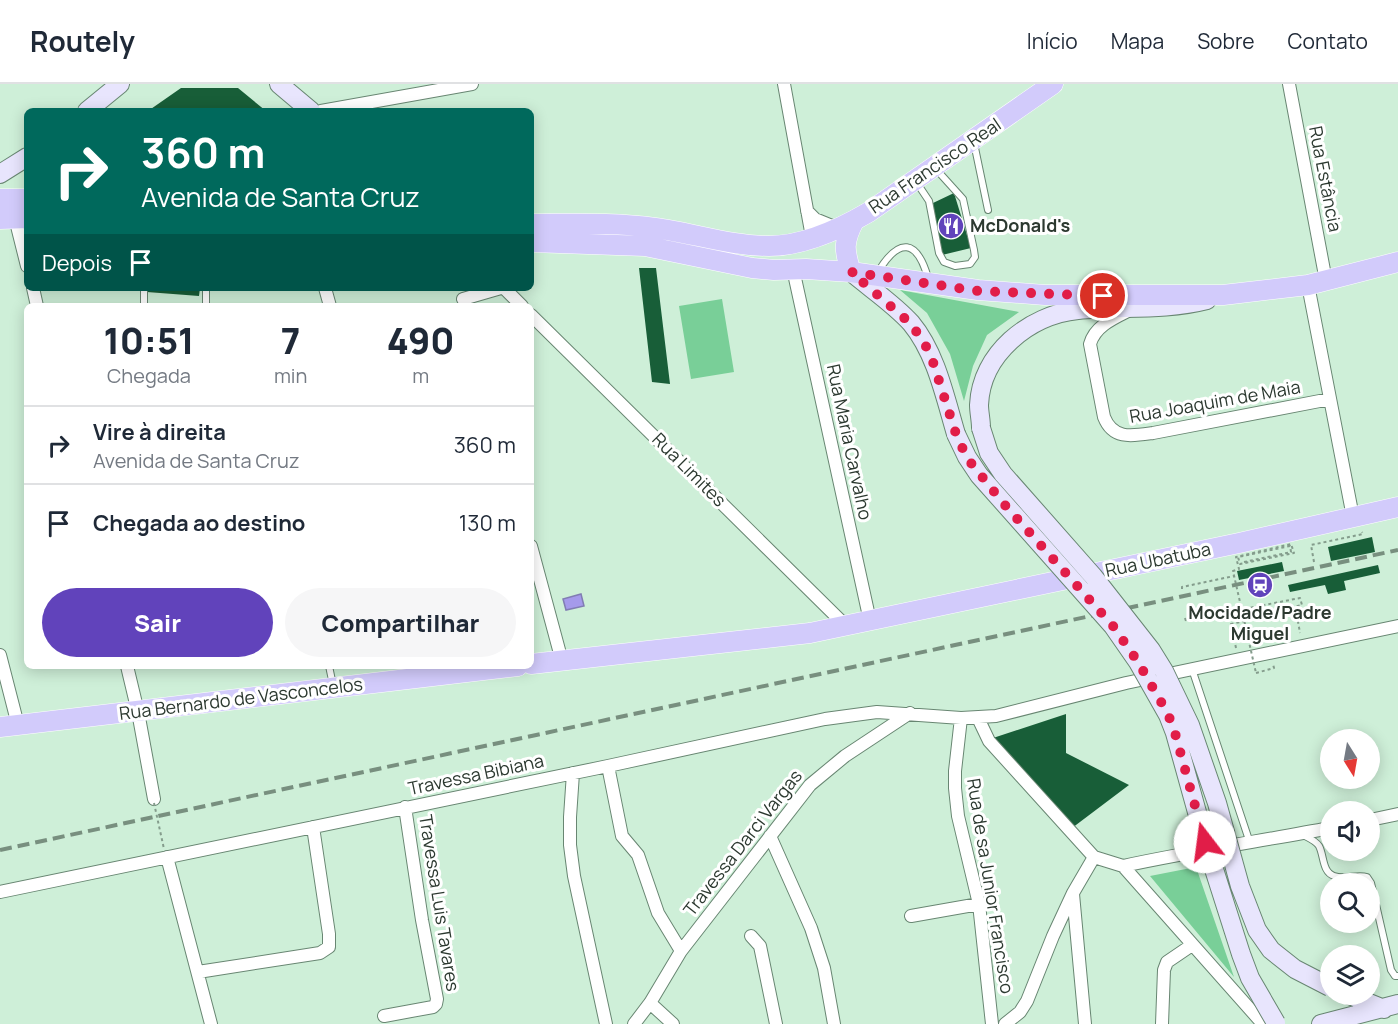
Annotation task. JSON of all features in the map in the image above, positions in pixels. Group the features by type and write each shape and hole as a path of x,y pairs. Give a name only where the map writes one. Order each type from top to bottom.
{"main road":[{"path":"279,84 307,108"},
{"name":"Rua Francisco Real","path":"534,224 622,224 749,245 771,246 812,237 846,225 934,168 1053,84"},
{"path":"91,108 117,86"},
{"path":"0,174 24,159"},
{"path":"0,199 24,199"},
{"path":"846,225 845,253 851,272 910,323 924,342 933,362 956,434 967,458 979,475 1113,626 1138,662 1168,714 1205,842 1241,954 1272,1024"},
{"path":"534,243 645,246 752,268 876,274 978,291 1044,295 1223,295"},
{"path":"1320,982 1295,969 1271,950 1257,930 1240,886 1217,803 1190,725 1164,671 1151,650 1093,576 1003,474 989,453 981,428 979,405 987,371 998,352 1015,336 1034,324 1065,312 1181,305 1223,295 1317,283 1398,262"},
{"name":"Rua Ubatuba","path":"846,626 1398,507"},
{"path":"534,664 757,640 846,626"},
{"name":"Rua Bernardo de Vasconcelos","path":"9,726 493,669"},
{"path":"1321,1024 1394,1005"}],"street":[{"path":"338,108 472,84"},
{"path":"784,84 812,237"},
{"name":"Rua Estância","path":"1289,84 1317,283 1330,399 1353,517"},
{"path":"807,211 815,219 846,225"},
{"path":"14,218 24,255"},
{"name":"Rua Maria Carvalho","path":"793,269 870,621"},
{"path":"463,298 490,291"},
{"path":"505,291 519,303"},
{"name":"Rua Joaquim de Maia","path":"1133,309 1103,325 1095,333 1090,344 1104,417 1113,431 1124,436 1153,434 1330,399"},
{"name":"Rua Limites","path":"534,318 846,626"},
{"path":"534,557 562,661"},
{"name":"Travessa Bibiana","path":"0,892 166,853 314,827 825,719 877,712 961,718 1011,713 1192,669 1398,626"},
{"path":"0,655 9,726"},
{"path":"128,669 154,801"},
{"name":"Travessa Darci Vargas","path":"634,1024 650,1003 681,951 810,785 829,767 910,713"},
{"name":"Rua de sa Junior Francisco","path":"961,718 955,788 958,816 979,904 992,1024"},
{"path":"978,718 989,741 1094,857 1123,866 1182,853 1320,830"},
{"path":"608,766 622,836 638,855 658,913 681,951"},
{"path":"573,773 570,845 574,876 606,1024"},
{"name":"Travessa Luis Tavares","path":"384,1016 436,1004 405,807"},
{"path":"1380,818 1398,814"},
{"path":"198,972 320,953 329,947 314,827"},
{"path":"770,836 811,928 824,968 834,1024"},
{"path":"166,853 211,1024"},
{"path":"1005,1024 1020,1012 1026,1001 1073,893 1094,857"},
{"path":"1123,866 1192,945 1272,1024"},
{"path":"1073,893 1085,1024"},
{"path":"910,916 979,904"},
{"path":"751,936 760,946 776,1024"},
{"path":"1162,1024 1164,970 1167,962 1192,945"},
{"path":"650,1003 673,1024"}],"lane":[{"path":"973,141 988,210"},
{"path":"915,180 929,201 939,253 944,262 955,266 970,264 975,257 963,199 934,168"},
{"path":"876,274 883,263 896,251 912,248 922,259 929,283"},
{"path":"330,669 334,688"},
{"path":"1192,669 1251,843"},
{"path":"1301,833 1315,841 1320,847 1326,869 1335,877 1361,875 1367,877 1371,883 1391,970 1395,976 1398,976"}],"path":[{"path":"1244,562 1291,552 1290,546 1238,557 1240,564 1294,553 1292,544 1236,557 1239,569 1233,570 1234,576 1256,673"},
{"path":"1182,590 1182,586 1234,576"},
{"path":"1244,618 1302,605 1300,598 1249,608 1251,620"},
{"path":"1185,618 1186,621 1242,609"},
{"path":"1238,659 1231,624 1296,610 1303,646"},
{"path":"154,801 166,853"}],"green space":[{"path":"900,290 1019,312 987,335 973,366 964,401 950,354 927,313"},
{"path":"722,299 734,372 691,379 679,306"},
{"path":"1196,867 1234,977 1150,876"}],"shaded area":[{"path":"581,594 584,606 566,610 563,599"}],"building":[{"path":"181,88 238,88 262,108 152,108"},
{"name":"McDonald's","path":"954,193 971,248 942,255 933,203"},
{"path":"639,268 656,268 670,384 652,382"},
{"path":"147,291 200,291 199,296"},
{"path":"1372,537 1375,552 1331,561 1328,547"},
{"path":"1282,562 1284,571 1239,580 1237,571"},
{"path":"1378,565 1380,573 1344,581 1346,590 1328,594 1325,585 1290,592 1288,585"},
{"path":"1066,714 1066,753 1129,785 1072,828 993,738"}],"railway":[{"path":"0,850 1398,550"}],"place":[{"name":"McDonald's","path":"951,226"},
{"name":"Mocidade/Padre Miguel","path":"1260,585"}],"route":[{"path":"1103,296 978,291 851,272 910,323 924,342 933,362 956,434 967,458 1004,504 1113,626 1138,662 1168,714 1205,842"}]}
